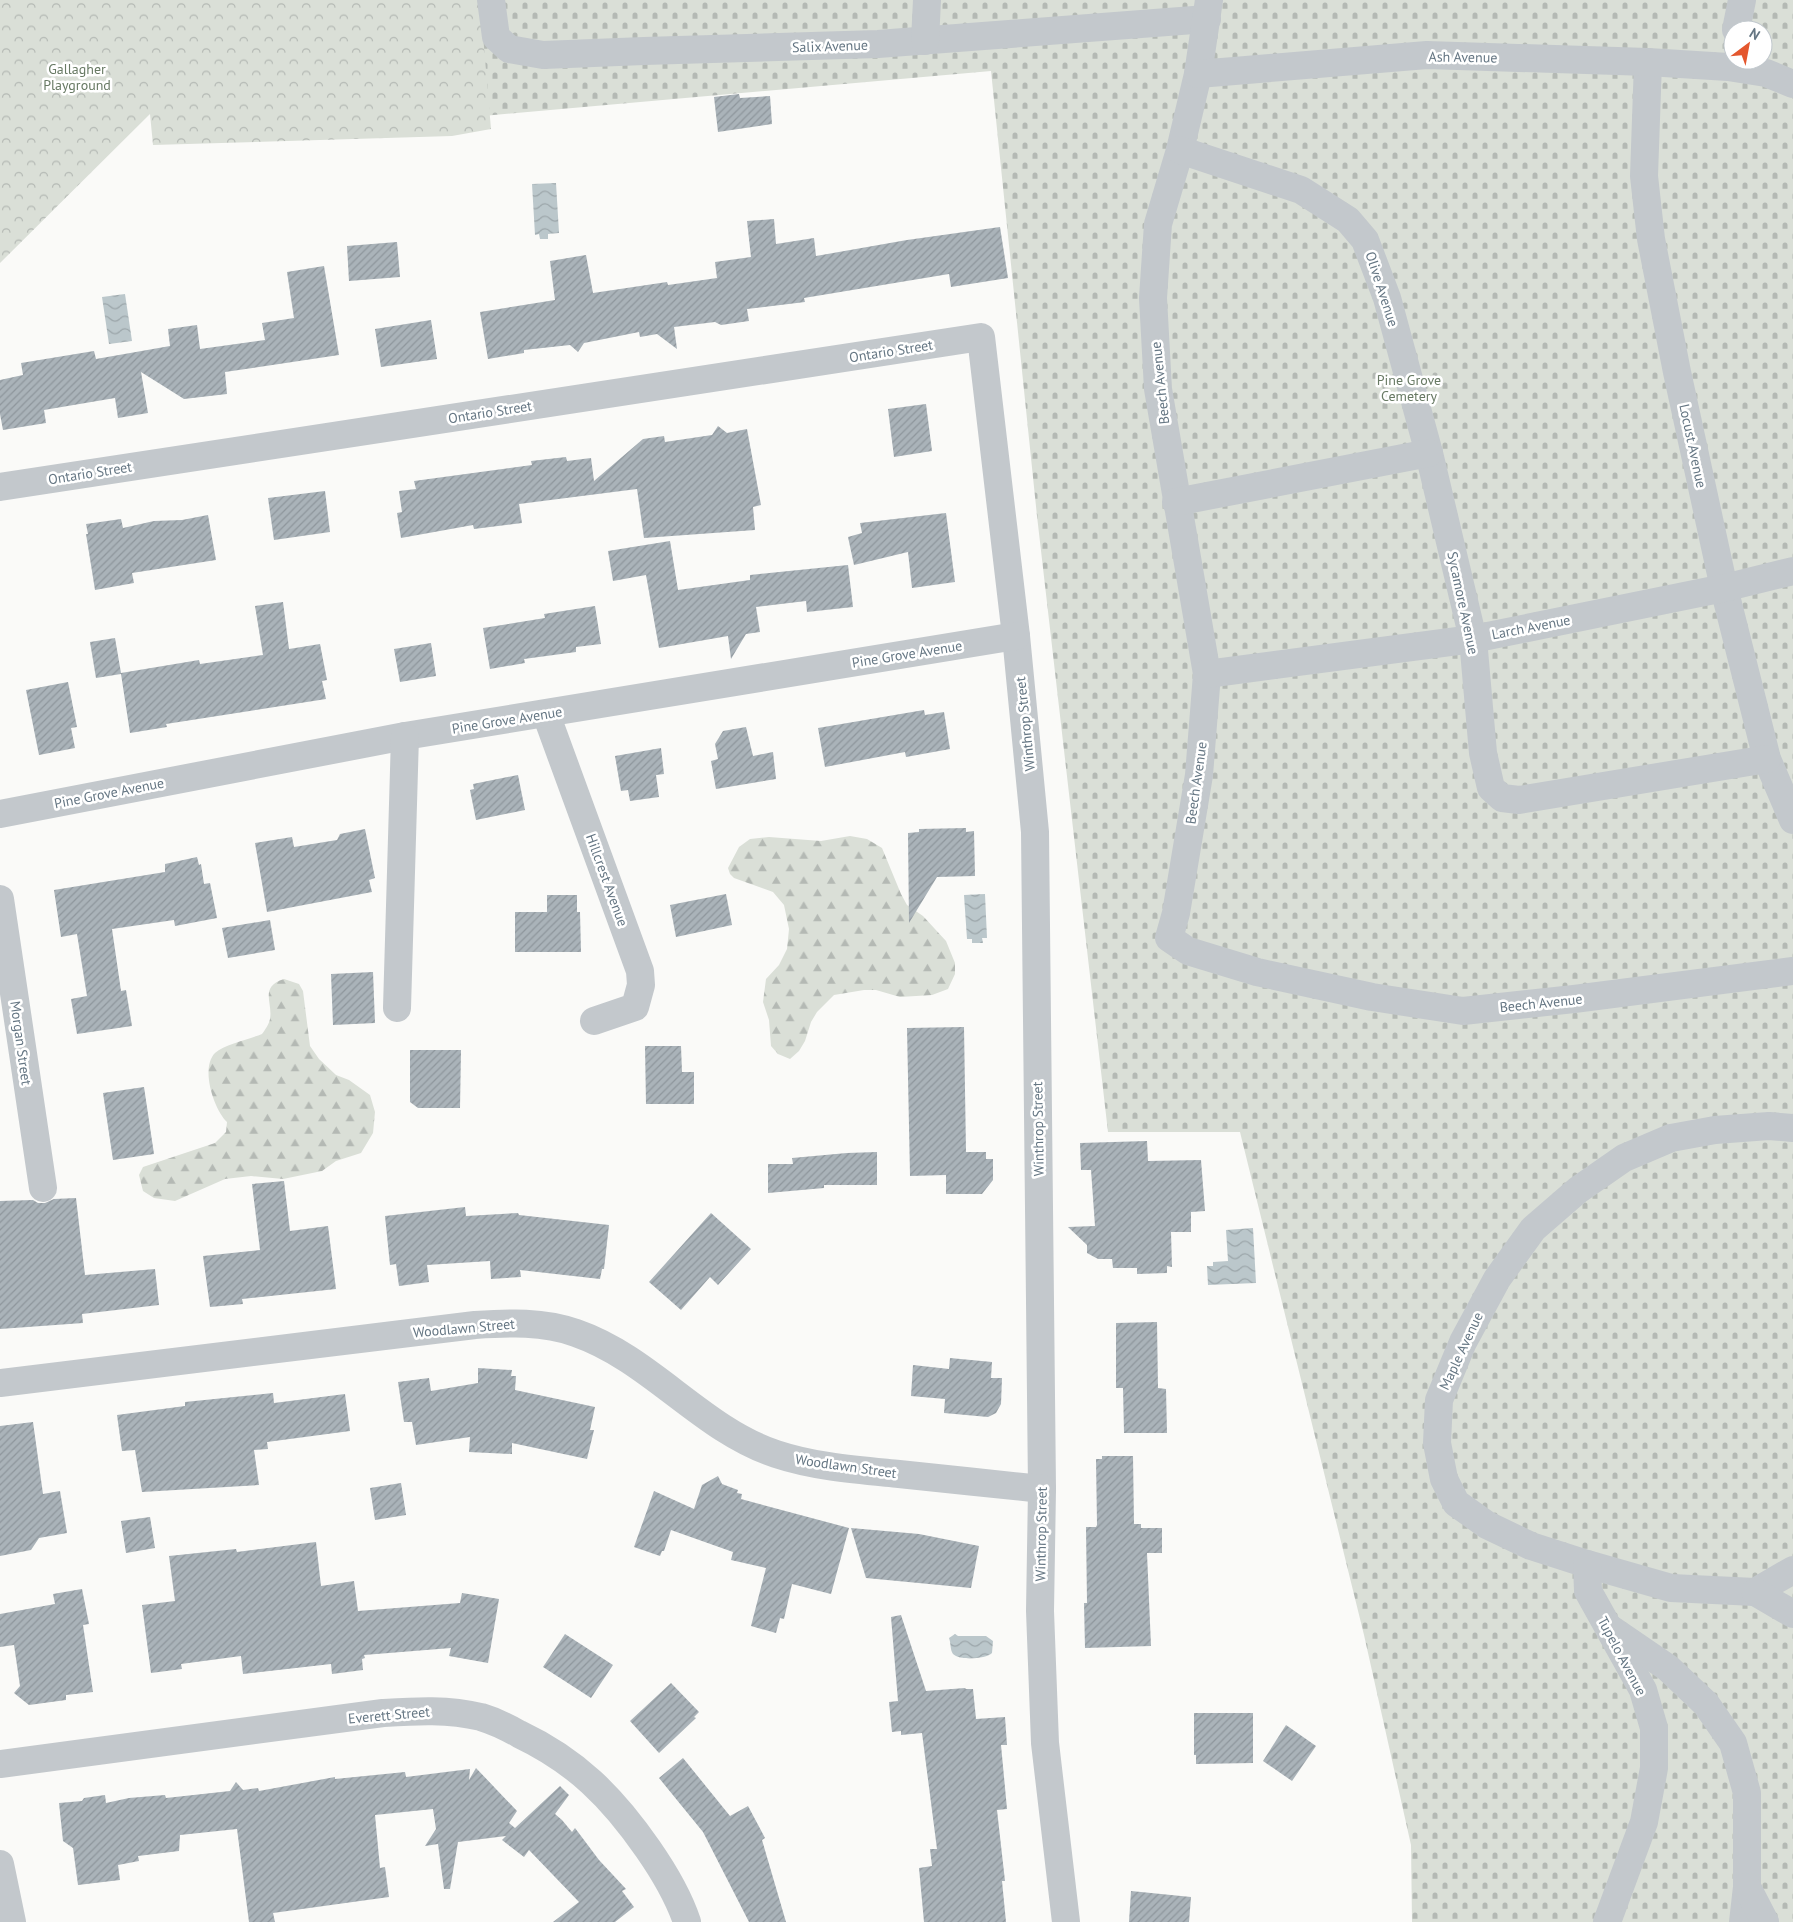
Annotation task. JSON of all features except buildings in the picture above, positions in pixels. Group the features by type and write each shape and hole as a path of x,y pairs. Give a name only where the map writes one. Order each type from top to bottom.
{"street":[{"name":"Salix Avenue","path":"492,0 496,37 509,49 543,56 926,41 1208,9"},
{"path":"926,41 927,0"},
{"path":"1738,20 1742,0"},
{"name":"Beech Avenue","path":"1208,9 1198,74 1180,150 1158,224 1154,298 1158,390 1207,674 1199,775 1176,913 1170,938 1188,951 1267,974 1372,997 1463,1011 1583,998 1793,971"},
{"name":"Ash Avenue","path":"1198,74 1427,55 1648,62 1723,56"},
{"name":"Locust Avenue","path":"1648,62 1644,176 1651,239 1677,372 1724,588 1767,759 1793,820"},
{"name":"Ash Avenue","path":"1760,70 1793,84"},
{"name":"Olive Avenue","path":"1180,150 1302,190 1348,220 1365,240 1387,298 1429,454"},
{"name":"Ontario Street","path":"0,487 981,337"},
{"name":"Winthrop Street","path":"981,337 1016,636 1032,793 1036,868 1042,1488 1040,1611 1045,1743 1066,1922"},
{"path":"1176,502 1429,454"},
{"name":"Sycamore Avenue","path":"1429,454 1473,639 1483,753 1491,788 1502,798 1518,800 1767,759"},
{"name":"Larch Avenue","path":"1207,674 1473,639 1724,588 1793,571"},
{"name":"Pine Grove Avenue","path":"0,814 405,736 1016,636"},
{"name":"Hillcrest Avenue","path":"546,714 640,971 641,985 635,1007 594,1021"},
{"path":"397,1008 405,736"},
{"name":"Morgan Street","path":"0,899 43,1188"},
{"name":"Maple Avenue","path":"1755,1592 1671,1588 1587,1564 1522,1542 1487,1525 1456,1503 1444,1479 1437,1443 1439,1400 1463,1342 1497,1279 1533,1229 1578,1190 1624,1158 1671,1138 1715,1130 1769,1126 1793,1128"},
{"name":"Woodlawn Street","path":"0,1383 475,1325 502,1323 545,1325 576,1333 606,1347 647,1373 724,1429 776,1454 800,1461 856,1470 1042,1488"},
{"name":"Tupelo Avenue","path":"1587,1564 1588,1591 1643,1690 1654,1728 1654,1768 1644,1822 1607,1922"},
{"path":"1793,1570 1755,1592 1793,1614"},
{"path":"1606,1626 1668,1668 1706,1704 1733,1743 1747,1793 1748,1887 1743,1922"},
{"name":"Everett Street","path":"0,1764 383,1713 451,1711 468,1714 503,1726 542,1745 563,1758 599,1789 620,1812 661,1868 679,1900 687,1922"},
{"path":"0,1864 12,1922"},
{"path":"1748,1887 1765,1922"}],"green space":[{"name":"Gallagher Playground","path":"0,0 480,0 491,129 452,136 153,145 150,114 0,263"},
{"name":"Pine Grove Cemetery","path":"476,0 1793,0 1793,1922 1412,1922 1411,1845 1364,1635 1240,1132 1108,1132 1037,516 991,71 483,116"},
{"path":"850,836 867,839 882,848 907,905 923,916 946,941 955,963 955,974 948,989 932,995 900,997 876,990 864,990 834,995 817,1012 811,1022 805,1041 799,1051 790,1059 778,1054 771,1046 769,1020 763,1002 766,979 779,965 787,949 789,929 784,905 773,892 734,878 728,868 739,847 750,839 769,837 821,841"},
{"path":"284,979 299,984 303,991 310,1046 319,1059 336,1075 349,1080 370,1095 375,1112 373,1133 361,1153 336,1161 322,1171 283,1179 251,1176 225,1179 175,1201 154,1198 143,1191 139,1175 143,1167 215,1143 226,1132 227,1122 222,1116 210,1089 209,1068 211,1060 219,1050 262,1034 270,1019 269,991 276,982"}],"water":[{"path":"556,183 559,233 548,234 548,239 540,239 539,234 535,235 532,184"},
{"path":"125,294 132,341 109,344 102,297"},
{"path":"985,894 987,938 982,938 983,943 972,943 972,939 967,939 964,895"},
{"path":"1253,1228 1256,1283 1208,1285 1207,1266 1213,1266 1213,1262 1228,1261 1226,1230"},
{"path":"955,1634 958,1636 986,1636 993,1641 992,1653 984,1657 973,1658 956,1656 952,1652 949,1638"}]}
